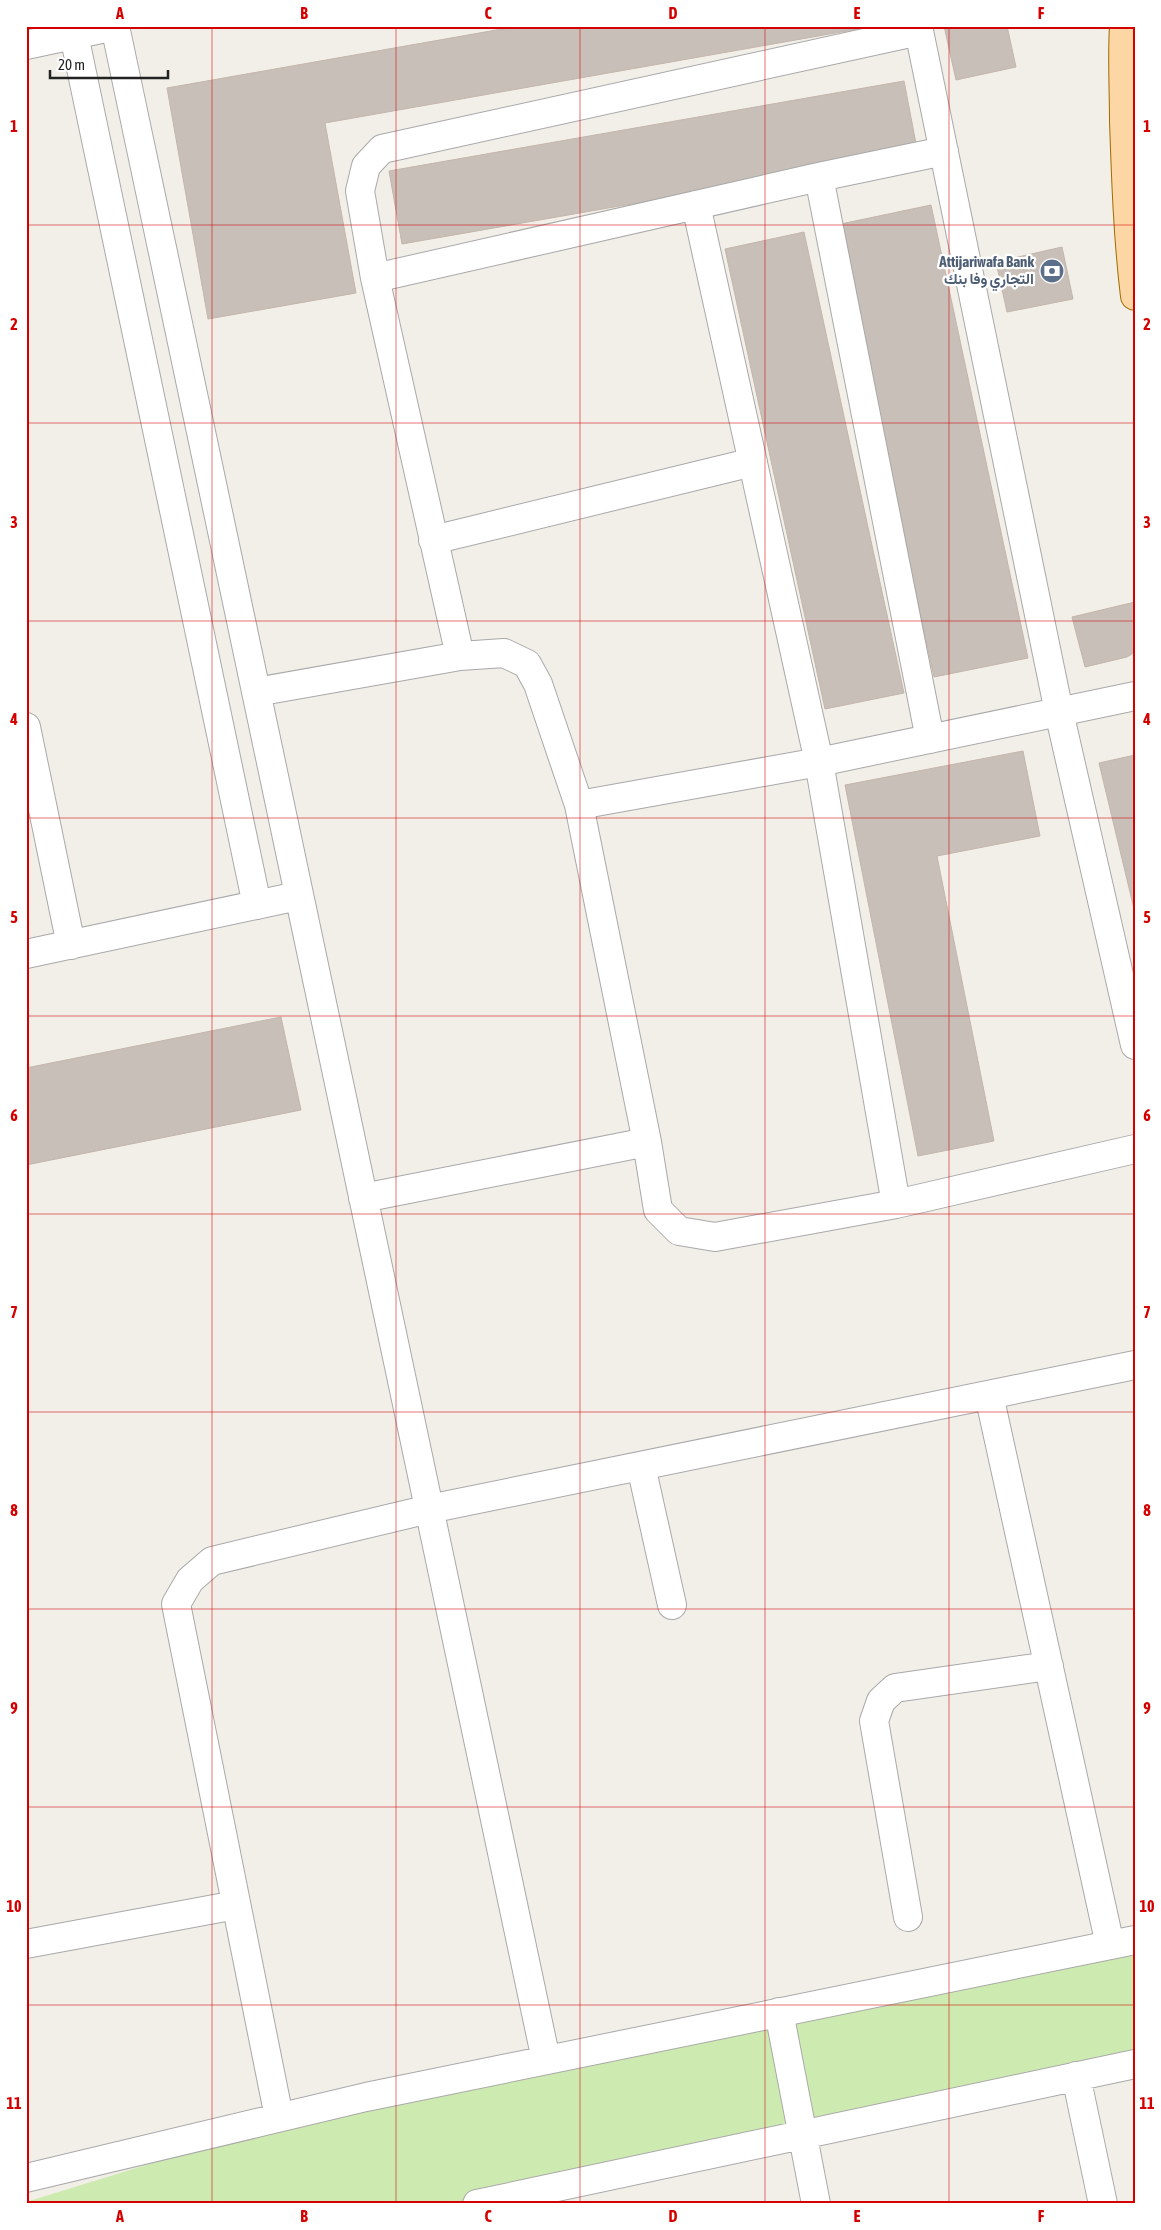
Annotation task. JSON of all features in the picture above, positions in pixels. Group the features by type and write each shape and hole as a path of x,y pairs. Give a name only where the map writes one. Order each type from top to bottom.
{"main road":[{"path":"1124,26 1122,61 1126,183 1129,250 1135,296"}],"street":[{"path":"26,45 115,26 546,2060"},
{"path":"460,656 432,540 376,278 360,191 366,166 382,149 918,28 1059,712 1135,1045"},
{"path":"74,35 257,905"},
{"path":"376,278 819,177 944,151"},
{"path":"819,177 930,739"},
{"path":"696,205 819,762 896,1204"},
{"path":"432,540 753,462"},
{"path":"256,692 460,656 504,653 527,664 538,684 579,805 647,1142 658,1210 679,1231 716,1237 896,1204 1135,1149"},
{"path":"579,805 819,762 1135,696"},
{"path":"27,736 71,945"},
{"path":"26,954 298,896"},
{"path":"363,1198 647,1142"},
{"path":"279,2117 176,1604 190,1580 212,1561 429,1509 1135,1365"},
{"path":"26,2178 279,2117 546,2060 1122,1942 1049,1666 989,1395"},
{"path":"641,1466 672,1605"},
{"path":"908,1917 874,1721 881,1701 895,1688 1049,1666"},
{"path":"26,1944 236,1905"},
{"path":"779,2012 816,2204"},
{"path":"477,2204 1135,2064"},
{"path":"1076,2076 1103,2204"}],"green space":[{"path":"1135,1940 1135,2064 477,2204 26,2204 26,2202 366,2097"}],"building":[{"path":"519,26 875,26 325,123 356,293 208,319 167,88"},
{"path":"944,26 1007,26 1016,67 956,80"},
{"path":"904,81 918,154 402,244 389,171"},
{"path":"931,205 1028,658 934,677 836,225"},
{"path":"804,232 904,693 825,709 725,249"},
{"path":"1062,247 1073,299 1007,312 996,262"},
{"path":"1135,602 1135,652 1127,657 1085,667 1072,617"},
{"path":"1023,751 1040,836 937,856 994,1141 918,1156 845,785"},
{"path":"1135,755 1135,913 1099,763"},
{"path":"281,1017 301,1110 26,1165 26,1068"}],"place":[{"name":"Attijariwafa Bank التجاري وفا بنك","path":"1052,271"}]}
